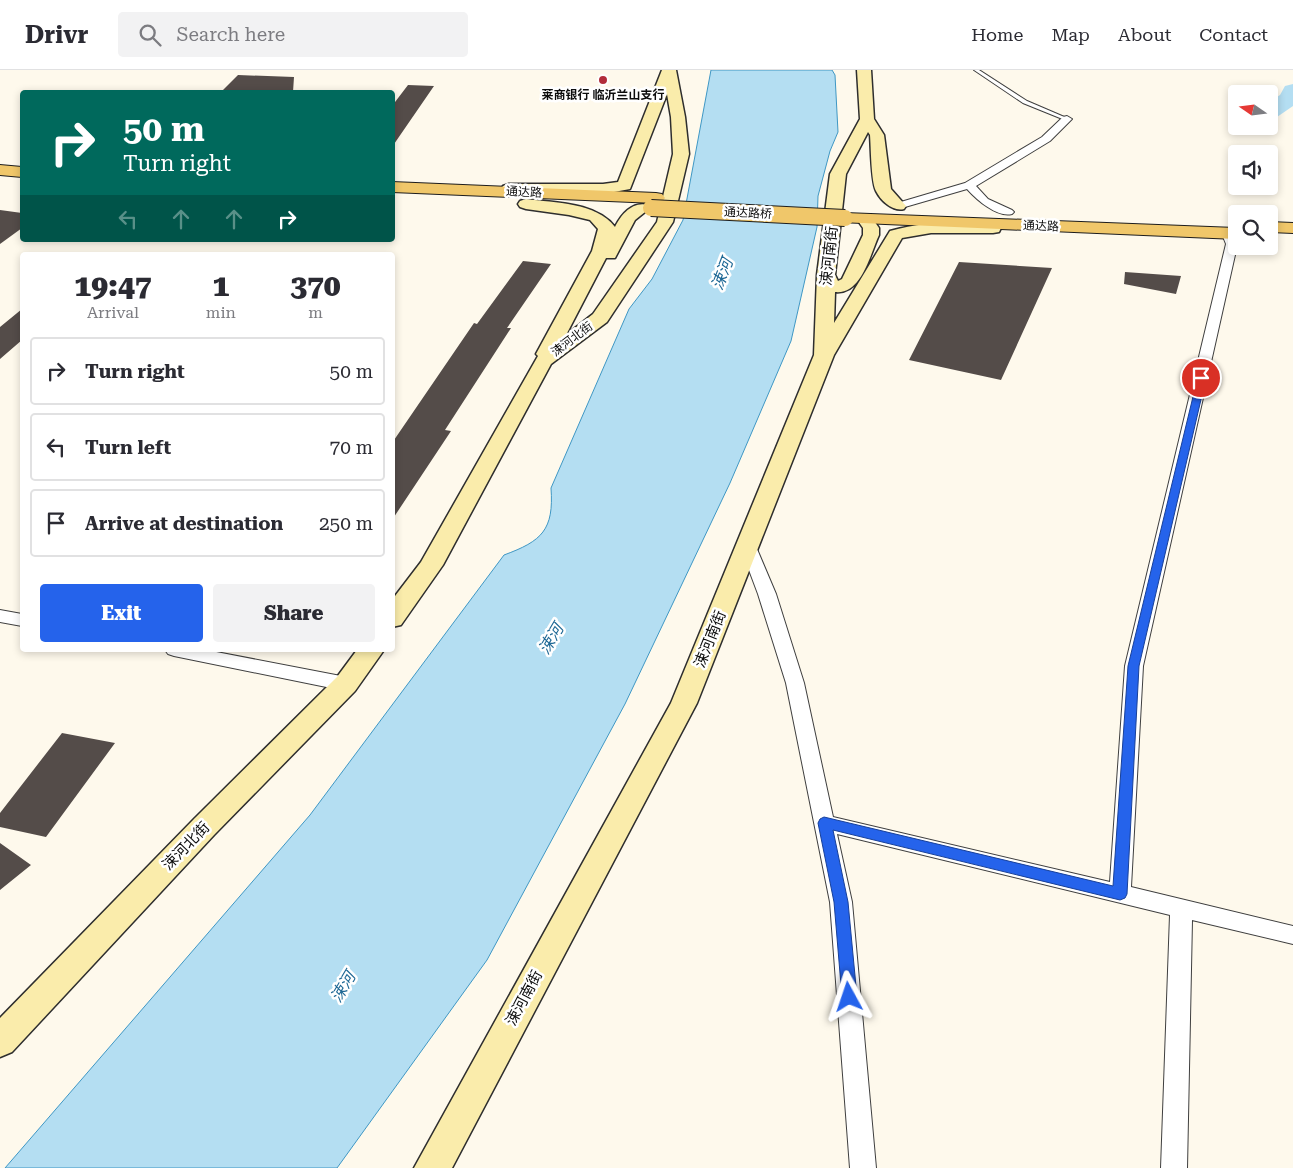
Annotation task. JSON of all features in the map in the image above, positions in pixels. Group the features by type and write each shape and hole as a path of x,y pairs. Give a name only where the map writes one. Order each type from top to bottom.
{"main road":[{"name":"涑河北街","path":"395,615 430,566 543,362 600,318 665,222 681,154 678,117 669,70"},
{"path":"489,190 537,188 603,189 624,186 669,70"},
{"path":"864,70 867,119 877,135 883,190 898,206"},
{"path":"607,309 590,312 584,310 581,306 628,217 649,203 640,188 661,115 671,113 678,117"},
{"name":"涑河南街","path":"432,1168 684,703 824,355 826,276 838,174 867,119"},
{"path":"852,146 863,144 867,151 868,188"},
{"path":"0,162 20,164"},
{"path":"0,170 20,172"},
{"name":"通达路","path":"395,186 489,190 649,203"},
{"name":"通达路","path":"395,198 526,204 649,203"},
{"name":"通达路桥","path":"649,203 845,212"},
{"path":"526,204 570,210 596,218 607,228 601,251 543,362"},
{"name":"通达路","path":"845,212 898,206 1008,212 1228,231"},
{"name":"通达路","path":"845,212 864,218 1228,231"},
{"path":"826,276 832,286 840,287 848,282 872,235 871,228 864,218"},
{"path":"824,355 896,236 910,230 952,227 1024,229 1052,226"},
{"path":"1278,227 1293,228"},
{"path":"1278,236 1293,237"},
{"name":"涑河北街","path":"0,1041 204,827 346,684 370,652"}],"street":[{"path":"898,206 969,184 1046,139 1067,118"},
{"path":"969,184 984,201 1008,212"},
{"path":"1120,894 1134,666 1229,255"},
{"path":"748,546 767,594 795,684 841,902 863,1168"},
{"path":"0,616 20,620"},
{"path":"184,652 346,684"},
{"path":"824,823 1293,935"},
{"path":"1174,1168 1181,908"}],"lane":[{"path":"976,70 1025,102 1067,118"}],"water":[{"name":"涑河","path":"711,70 832,70 835,75 838,132 830,151 818,196 817,227 791,341 730,483 625,704 487,960 337,1168 5,1168 310,815 504,555 528,545 543,532 550,514 551,488 629,309 652,279 683,220"}],"building":[{"path":"238,75 294,77 293,90 223,90"},
{"path":"408,85 434,86 395,143 395,102"},
{"path":"0,210 20,213 20,229 0,244"},
{"path":"523,261 551,264 507,328 511,328 445,430 451,431 395,515 395,439 474,323 477,324"},
{"path":"959,262 1052,268 1001,380 909,360"},
{"path":"1125,272 1181,276 1176,294 1124,284"},
{"path":"20,311 20,342 0,359 0,327"},
{"path":"62,733 115,743 46,837 0,827 0,813"},
{"path":"0,843 31,865 0,890"}],"waterway":[{"path":"1278,106 1289,99 1293,91"}],"place":[{"name":"莱商银行 临沂兰山支行","path":"603,80"}],"route":[{"path":"849,997 841,902 824,823 1120,894 1134,666 1201,378"}]}
